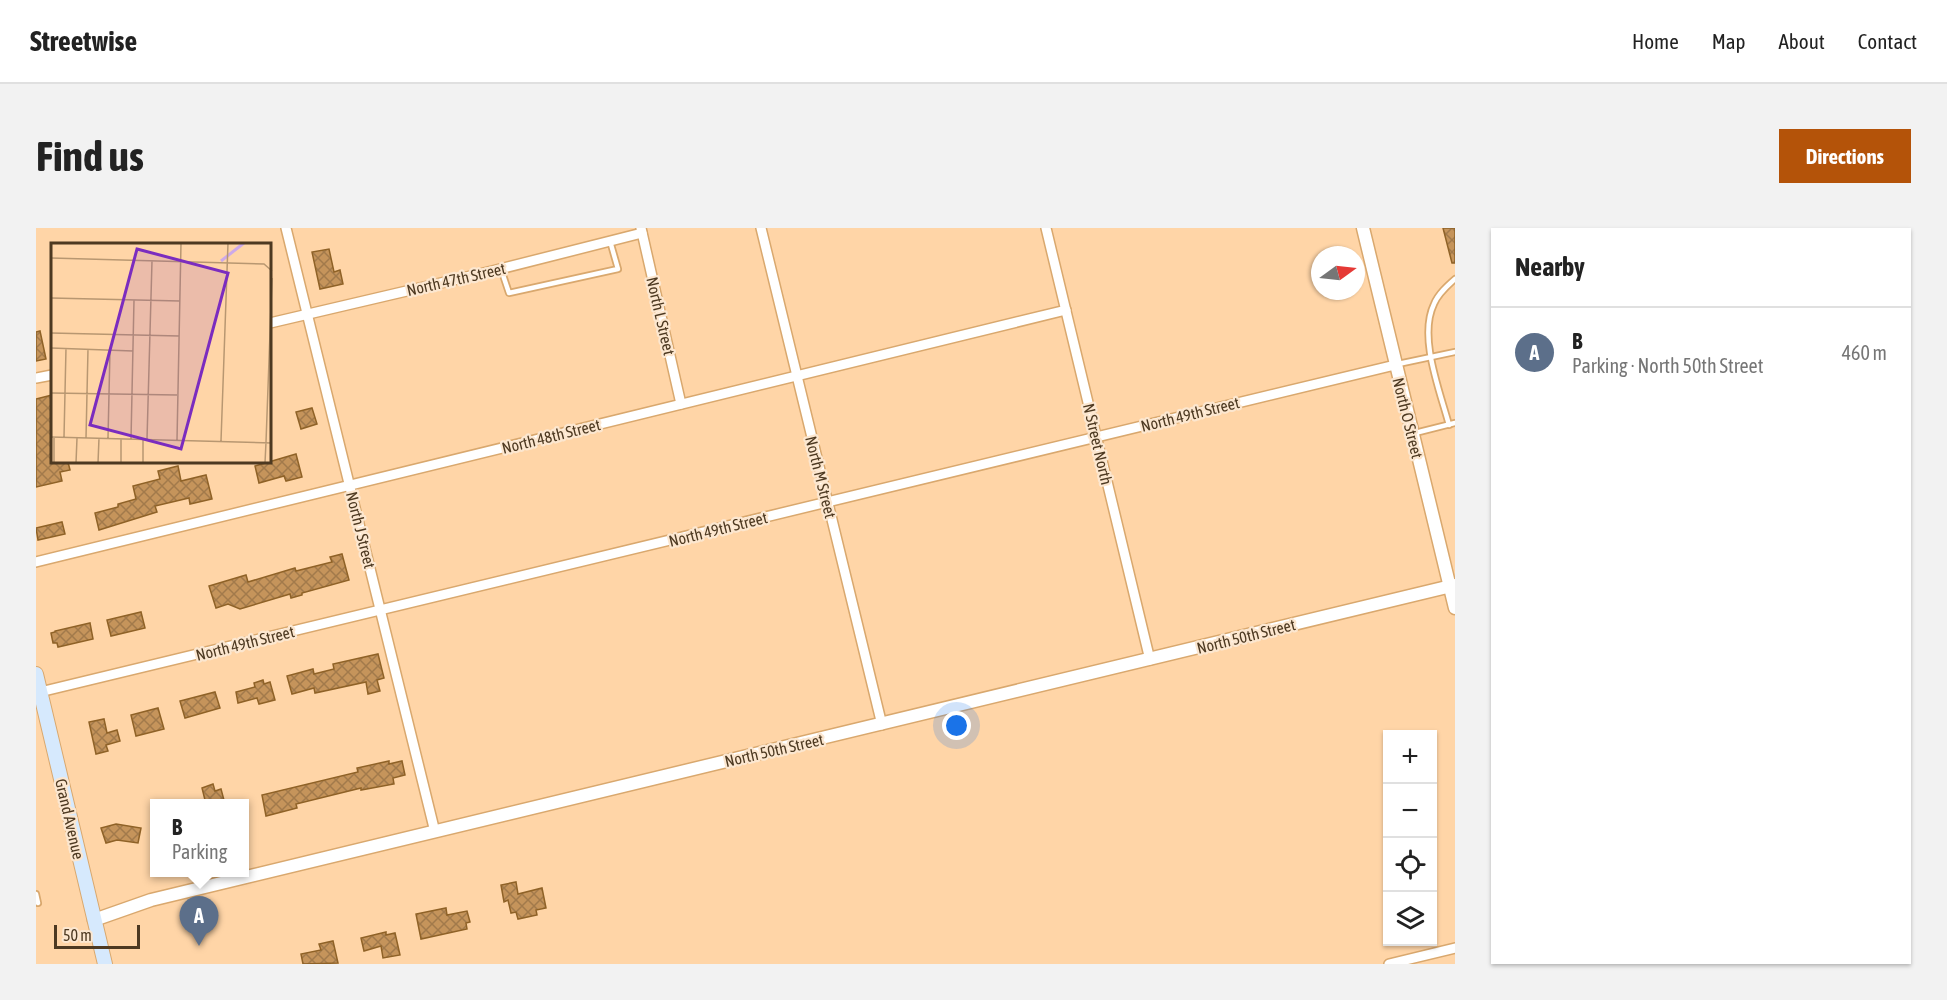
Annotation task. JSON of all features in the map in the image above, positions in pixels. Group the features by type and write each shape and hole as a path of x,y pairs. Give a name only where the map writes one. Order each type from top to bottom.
{"main road":[{"name":"Grand Avenue","path":"36,674 105,964"}],"street":[{"name":"North J Street","path":"286,228 435,831"},
{"name":"North M Street","path":"761,228 882,725"},
{"name":"N Street North","path":"1046,228 1150,660"},
{"name":"North O Street","path":"1363,228 1412,433 1453,586 1455,608"},
{"name":"North 47th Street","path":"272,322 610,241 641,230"},
{"name":"North L Street","path":"641,230 681,404"},
{"name":"North 48th Street","path":"36,562 1066,310"},
{"name":"North 49th Street","path":"40,692 1395,365"},
{"path":"36,378 51,375"},
{"name":"North 50th Street","path":"249,876 1453,586"},
{"name":"North 50th Street","path":"94,920 151,900 246,877"},
{"path":"1389,964 1455,948"}],"lane":[{"path":"501,268 508,293 618,269 610,241"},
{"path":"1412,433 1452,424 1431,357 1429,332 1434,303 1442,291 1455,279"},
{"path":"1395,365 1455,352"},
{"path":"36,894 38,903"}],"building":[{"path":"1443,228 1455,228 1455,263 1452,263"},
{"path":"329,249 334,272 340,270 343,284 320,289 312,252"},
{"path":"40,331 46,359 36,361 36,332"},
{"path":"51,395 51,464 68,464 70,470 60,472 62,481 36,487 36,399"},
{"path":"312,408 317,424 301,429 296,412"},
{"path":"296,454 302,477 286,481 284,476 259,483 255,466 272,464 272,461"},
{"path":"178,466 181,481 206,475 212,499 190,504 189,498 155,506 157,512 99,530 95,513 136,499 133,486 160,479 158,471"},
{"path":"62,522 65,534 38,540 36,528"},
{"path":"342,554 349,580 291,598 290,594 240,609 228,604 216,608 209,586 246,575 248,582 295,568 296,571 332,562 330,557"},
{"path":"141,612 145,628 111,636 107,620"},
{"path":"90,623 93,639 58,647 57,643 53,643 51,633"},
{"path":"378,654 384,678 377,680 380,691 368,694 366,682 315,693 314,688 292,694 287,676 313,669 314,674 334,669 333,664"},
{"path":"263,680 264,684 270,682 275,700 259,704 257,698 238,703 236,692 255,687 254,683"},
{"path":"215,692 220,708 185,718 180,701"},
{"path":"158,708 164,729 136,736 131,715"},
{"path":"104,719 107,733 117,730 120,741 106,745 108,751 96,754 89,722"},
{"path":"389,761 389,764 402,761 405,775 393,778 394,784 361,790 361,788 296,804 297,808 266,816 262,795 358,772 357,768"},
{"path":"213,784 215,791 221,789 224,799 205,799 202,788"},
{"path":"116,824 141,828 138,843 117,840 106,843 101,828"},
{"path":"516,882 518,894 542,888 546,908 536,910 537,915 518,919 516,912 511,913 508,900 504,902 501,885"},
{"path":"446,908 447,915 467,911 470,922 466,923 467,929 421,939 416,914"},
{"path":"386,932 386,935 395,933 400,955 383,958 381,946 364,951 361,938"},
{"path":"333,941 338,963 303,964 301,954 321,950 319,944"}],"place":[{"name":"B","path":"199,946"}]}
